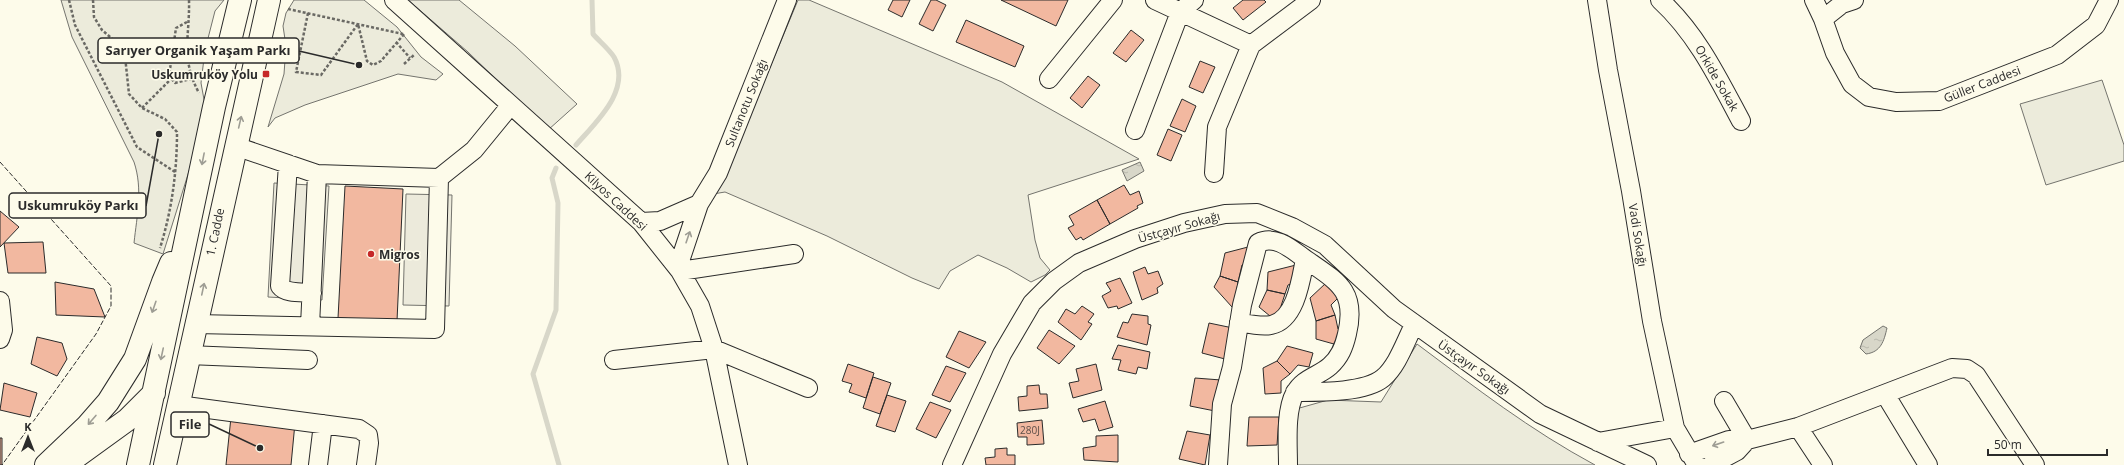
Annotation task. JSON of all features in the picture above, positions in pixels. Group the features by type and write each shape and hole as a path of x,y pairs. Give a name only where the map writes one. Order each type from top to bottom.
{"main road":[{"path":"138,465 214,107 240,0"},
{"name":"1. Cadde","path":"165,465 235,146 273,2"},
{"path":"46,465 87,426 108,402 135,359 162,282 191,220"},
{"path":"65,465 127,420 188,355"}],"street":[{"name":"Kilyos Caddesi","path":"394,0 510,106 641,222 680,270 700,306 714,349 738,465"},
{"name":"Sultanotu Sokağı","path":"680,270 681,258 699,204 718,173 788,0"},
{"path":"1049,78 1113,0"},
{"path":"1156,0 1251,45"},
{"path":"1135,130 1180,12 1194,0"},
{"path":"1214,173 1217,127 1251,45 1311,0"},
{"name":"Vadi Sokağı","path":"1597,0 1652,321 1675,428 1693,460"},
{"name":"Orkide Sokak","path":"1660,0 1672,11 1705,53 1741,121"},
{"name":"Güller Caddesi","path":"1814,0 1823,19 1835,53 1852,84 1869,96 1896,102 1939,101 2057,55 2096,25 2110,0"},
{"path":"1823,19 1842,4 1854,0"},
{"path":"235,146 317,174 439,178 474,150 510,106"},
{"path":"288,164 280,286 283,290 312,293"},
{"path":"310,326 317,174"},
{"path":"195,324 436,329 439,178"},
{"path":"641,222 660,221 699,204"},
{"name":"Üstçayır Sokağı","path":"952,465 1002,354 1032,302 1054,281 1079,263 1134,239 1184,224 1225,214 1257,213 1292,227 1325,245 1394,309 1414,325 1540,414 1647,465"},
{"path":"1218,465 1222,404 1232,367 1239,322 1258,242 1264,239 1276,241 1305,259 1336,282 1347,294 1351,308 1349,328 1339,357 1330,366 1302,383 1295,392 1290,403 1288,465"},
{"path":"680,270 794,254"},
{"path":"1239,322 1270,325 1281,320 1292,307 1305,259"},
{"path":"0,302 3,330 0,339"},
{"path":"1295,392 1322,392 1370,385 1382,378 1393,366 1414,325"},
{"path":"614,360 714,349 808,388"},
{"path":"188,355 308,360"},
{"path":"1693,460 1729,440 1747,440 1798,427 1952,368 1967,369 1976,375 2035,465"},
{"path":"1884,394 1928,465"},
{"path":"1724,401 1747,440"},
{"path":"178,405 359,429 368,435 369,443 366,465"},
{"path":"318,465 323,424"},
{"path":"1798,427 1823,465"},
{"path":"1598,442 1675,428"},
{"path":"1711,465 1736,451 1747,440"}],"path":[{"path":"69,0 75,25 137,147 175,172"},
{"path":"93,0 94,17 102,30 117,43 125,56 129,94 142,108 165,119 178,132 175,172 164,234 158,252"},
{"path":"189,0 186,54 192,79 199,93"},
{"path":"273,2 308,13 358,24 403,34 381,61 373,65 367,61 358,24"},
{"path":"308,13 296,72 321,75 358,24"},
{"path":"188,22 176,28 169,76 175,82 192,79"},
{"path":"396,42 410,58"},
{"path":"404,64 414,55"},
{"path":"142,108 171,79"}],"shaded area":[{"path":"61,0 224,0 215,11 205,50 201,83 205,105 190,168 163,254 134,243 139,192 137,172 134,162 72,37"},
{"path":"294,0 364,0 397,27 421,57 443,74 436,80 398,74 305,105 275,118 268,127 284,74 286,46 283,26 286,13"},
{"path":"408,0 459,0 515,46 577,104 548,130 468,52"},
{"path":"798,0 809,0 1002,82 1139,159 1028,195 1035,240 1040,258 1050,270 1045,275 1031,282 1007,268 978,255 950,271 939,289 912,278 827,236 725,192 713,194 726,173"},
{"path":"2102,80 2124,145 2124,161 2046,185 2020,104"},
{"path":"274,183 329,186 322,300 268,297"},
{"path":"406,194 452,195 449,306 403,305"},
{"path":"1417,344 1548,438 1595,465 1294,465 1296,409 1328,400 1381,402"}],"water":[{"path":"1140,162 1144,171 1127,181 1122,170"},
{"path":"1883,326 1887,328 1881,345 1875,351 1866,354 1860,348 1863,340"}],"building":[{"path":"893,0 910,0 902,17 888,10"},
{"path":"931,0 936,0 946,5 933,31 919,24"},
{"path":"1001,0 1068,0 1056,26"},
{"path":"1243,0 1264,0 1266,2 1243,20 1233,8"},
{"path":"966,20 1024,46 1015,67 956,42"},
{"path":"1131,30 1144,40 1126,62 1113,53"},
{"path":"1200,61 1215,67 1203,93 1189,87"},
{"path":"1088,76 1100,85 1082,108 1070,98"},
{"path":"1182,99 1196,106 1185,132 1170,126"},
{"path":"1168,129 1182,135 1171,161 1157,155"},
{"path":"1124,185 1130,195 1139,191 1143,203 1137,206 1138,208 1110,224 1097,200"},
{"name":"Migros","path":"345,186 403,189 397,321 338,318"},
{"path":"1097,200 1110,224 1083,240 1081,237 1076,240 1068,228 1074,225 1069,216"},
{"path":"0,211 19,227 0,247"},
{"path":"43,242 46,273 8,273 4,243"},
{"path":"1248,247 1250,261 1242,265 1238,282 1220,276 1225,253"},
{"path":"1296,265 1296,282 1288,285 1285,294 1267,290 1268,272"},
{"path":"1145,267 1148,274 1158,271 1163,284 1157,288 1158,293 1142,300 1133,272"},
{"path":"1220,276 1238,282 1237,289 1243,295 1232,307 1214,287"},
{"path":"1120,278 1132,303 1118,309 1117,306 1108,308 1102,296 1111,291 1106,283"},
{"path":"55,282 94,289 105,317 56,315"},
{"path":"1326,283 1339,297 1331,305 1335,315 1316,321 1310,298"},
{"path":"1267,290 1285,294 1281,306 1284,311 1276,321 1259,307"},
{"path":"1082,306 1094,314 1088,322 1092,324 1081,340 1058,322 1066,309 1075,314"},
{"path":"1132,314 1148,316 1148,324 1151,325 1147,345 1117,337 1123,322 1128,323"},
{"path":"1335,315 1338,329 1346,333 1341,346 1316,339 1316,321"},
{"path":"1209,323 1233,328 1225,359 1202,353"},
{"path":"1049,330 1075,346 1059,364 1037,348"},
{"path":"959,331 986,342 969,368 946,357"},
{"path":"37,337 62,343 67,359 57,376 31,364"},
{"path":"1118,345 1150,352 1147,369 1138,367 1136,374 1118,370 1121,360 1112,359"},
{"path":"1287,346 1313,353 1309,367 1298,365 1290,374 1277,361"},
{"path":"1277,361 1290,374 1281,381 1281,393 1265,394 1263,368"},
{"path":"848,364 874,373 866,398 849,392 852,384 842,381"},
{"path":"1096,364 1102,390 1073,398 1069,383 1079,381 1076,369"},
{"path":"946,366 966,373 950,402 932,395"},
{"path":"873,377 891,383 880,414 863,408"},
{"path":"1195,378 1221,380 1215,411 1190,406"},
{"path":"4,383 37,393 30,417 0,410"},
{"path":"1039,385 1040,394 1047,394 1048,408 1019,411 1018,397 1027,396 1027,386"},
{"path":"887,395 906,401 895,432 876,426"},
{"path":"1105,401 1113,427 1099,431 1095,419 1083,422 1078,409"},
{"path":"930,402 951,410 936,438 916,429"},
{"path":"231,417 295,423 291,465 226,465"},
{"path":"1249,417 1279,417 1277,445 1247,446"},
{"path":"1042,420 1044,444 1027,445 1027,437 1018,437 1017,423"},
{"path":"1187,431 1210,435 1205,465 1179,459"},
{"path":"1118,435 1118,462 1084,460 1083,448 1096,446 1096,436"},
{"path":"0,438 2,438 2,465 0,465"},
{"path":"1007,448 1007,455 1015,455 1015,465 986,465 985,458 995,457 995,449"}],"waterway":[{"path":"576,145 602,116 615,93 618,81 618,69 614,57 593,34 592,0"},
{"path":"556,168 552,178 558,203 556,310 533,374 559,465"}],"fence":[{"path":"0,162 111,286 111,306 96,334 2,465"}],"place":[{"name":"Sarıyer Organik Yaşam Parkı","path":"359,65"},
{"name":"Uskumruköy Yolu","path":"266,74"},
{"name":"Uskumruköy Parkı","path":"159,134"},
{"name":"Migros","path":"371,254"},
{"name":"File","path":"260,448"}]}
